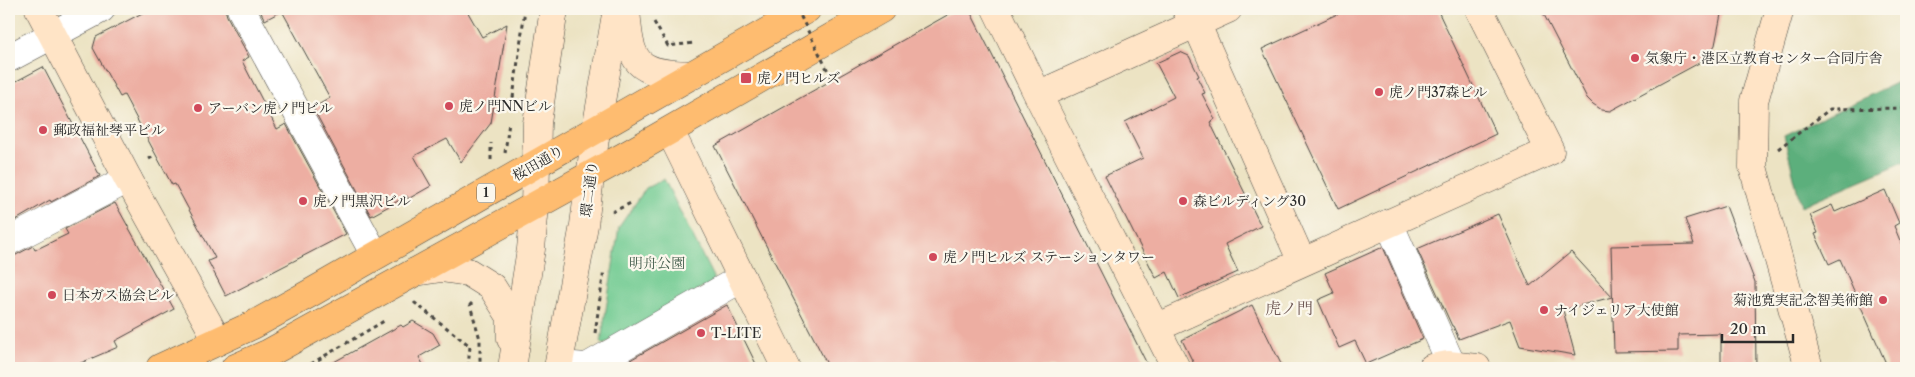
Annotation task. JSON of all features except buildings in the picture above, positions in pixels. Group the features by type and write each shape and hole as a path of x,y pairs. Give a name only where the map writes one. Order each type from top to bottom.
{"highway":[{"name":"桜田通り","path":"160,368 261,321 807,9"},
{"path":"234,368 269,354 590,176 880,9"}],"street":[{"path":"39,9 128,179 234,368"},
{"path":"9,58 101,9"},
{"path":"241,9 375,256"},
{"path":"511,368 531,249 535,206 537,123 554,9"},
{"name":"環二通り","path":"558,367 584,225 596,130 617,9"},
{"path":"996,9 1176,368"},
{"path":"1038,95 1191,16 1228,9"},
{"path":"1156,328 1550,151 1479,9"},
{"path":"1780,9 1754,101 1753,167 1809,368"},
{"path":"638,12 629,43 633,54 644,67 670,75 693,75"},
{"path":"1191,16 1302,262"},
{"path":"670,131 786,368"},
{"path":"9,241 128,179"},
{"path":"1389,223 1454,367"},
{"path":"415,272 440,268 468,272 492,288 511,317 511,368"},
{"path":"558,367 586,367 742,278"}],"path":[{"path":"797,9 832,78"},
{"path":"638,12 668,46 697,43"},
{"path":"1753,167 1830,109 1906,108"},
{"path":"149,159 156,156"},
{"path":"611,221 612,212 632,202"},
{"path":"592,364 605,261"},
{"path":"407,308 416,303 470,346 468,368"},
{"path":"304,368 390,318"}],"green space":[{"path":"1906,78 1906,165 1904,162 1801,206 1784,136"},
{"name":"明舟公園","path":"664,179 715,281 603,345 601,341 619,227 646,188"}],"place":[{"name":"気象庁・港区立教育センター合同庁舎","path":"1635,58"},
{"name":"虎ノ門ヒルズ","path":"746,78"},
{"name":"虎ノ門37森ビル","path":"1379,92"},
{"name":"虎ノ門NNビル","path":"449,106"},
{"name":"アーバン虎ノ門ビル","path":"198,108"},
{"name":"郵政福祉琴平ビル","path":"43,130"},
{"name":"虎ノ門黒沢ビル","path":"303,201"},
{"name":"森ビルディング30","path":"1183,201"},
{"name":"虎ノ門ヒルズ ステーションタワー","path":"933,257"},
{"name":"日本ガス協会ビル","path":"52,295"},
{"name":"菊池寛実記念智美術館","path":"1883,300"},
{"name":"ナイジェリア大使館","path":"1544,310"},
{"name":"T-LITE","path":"701,333"}],"district":[{"name":"虎ノ門","path":"1289,308"}]}
